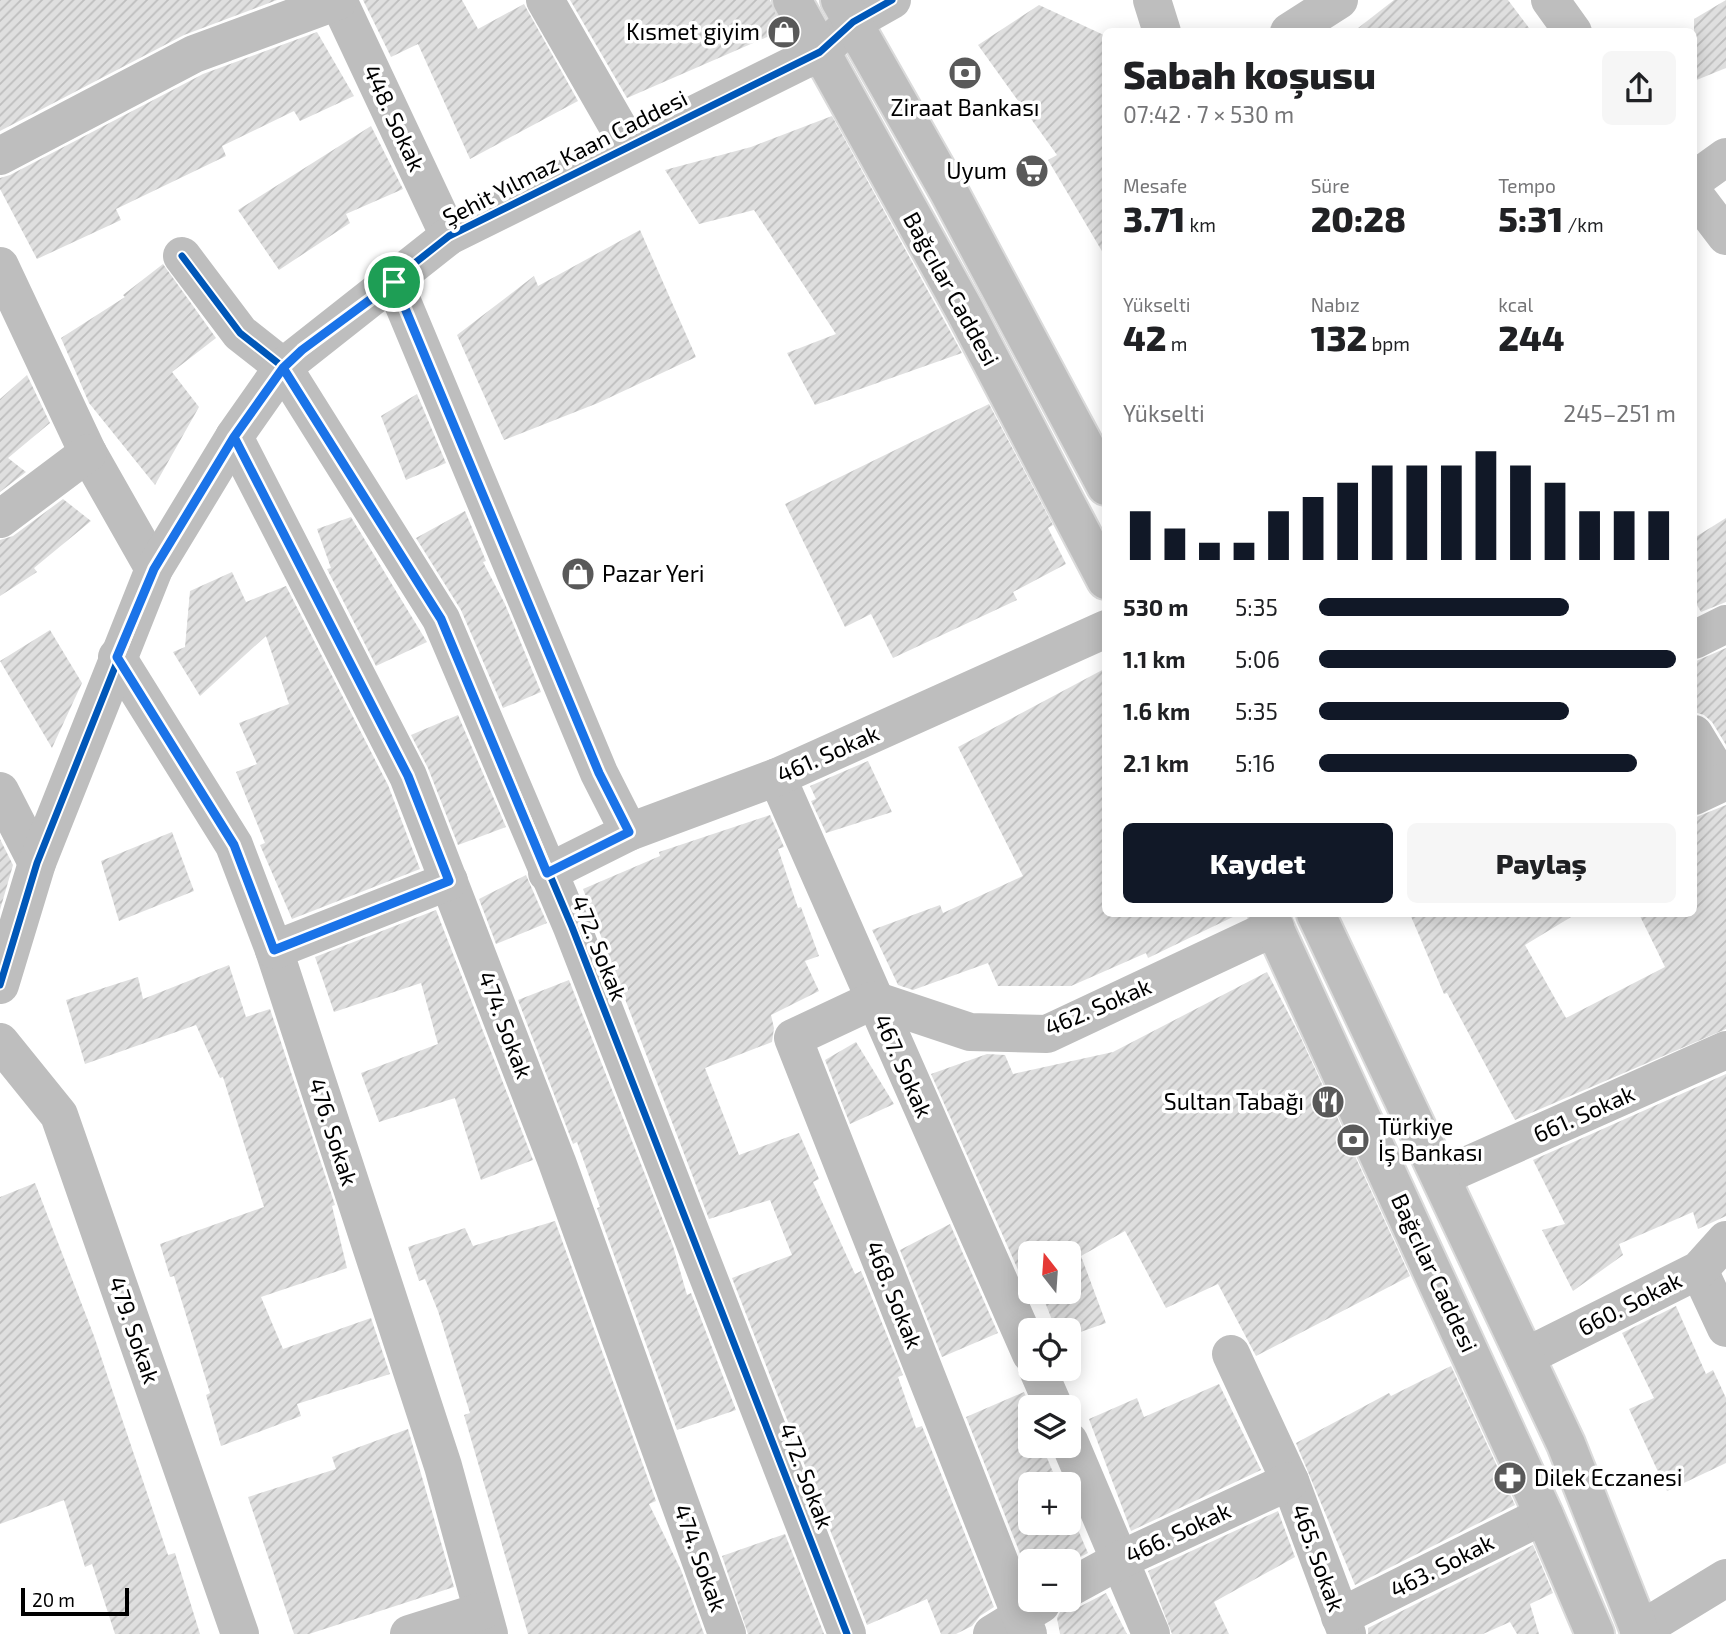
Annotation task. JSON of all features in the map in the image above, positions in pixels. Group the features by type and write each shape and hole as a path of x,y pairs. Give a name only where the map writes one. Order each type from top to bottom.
{"street":[{"path":"545,0 629,146"},
{"name":"Bağcılar Caddesi","path":"792,0 965,311 1102,572"},
{"name":"Şehit Yılmaz Kaan Caddesi","path":"0,985 37,863 154,569 234,437 283,368 302,350 394,282 449,236 820,52 847,11 892,0"},
{"path":"1152,0 1161,28"},
{"path":"1295,28 1339,0"},
{"path":"1550,0 1570,28"},
{"path":"0,156 194,54 338,1"},
{"name":"448. Sokak","path":"338,1 449,236"},
{"name":"Bağcılar Caddesi","path":"847,11 948,190 1102,479"},
{"path":"1697,178 1726,157"},
{"path":"1697,198 1726,236"},
{"name":"472. Sokak","path":"182,256 240,333 283,368 441,619 572,927 847,1634"},
{"path":"394,282 599,773 629,832"},
{"path":"4,287 88,453 154,569"},
{"name":"474. Sokak","path":"234,437 408,776 557,1162 727,1634"},
{"path":"0,519 88,453"},
{"path":"1697,638 1726,624"},
{"name":"461. Sokak","path":"547,873 629,832 778,777 1102,631"},
{"name":"476. Sokak","path":"117,657 234,845 274,950 443,1465 485,1623"},
{"path":"1697,742 1714,787"},
{"name":"467. Sokak","path":"778,777 1018,1325"},
{"path":"0,791 37,863"},
{"path":"274,950 449,881"},
{"name":"Bağcılar Caddesi","path":"1317,917 1566,1444 1640,1632"},
{"name":"Bağcılar Caddesi","path":"1271,920 1544,1515 1595,1634"},
{"name":"462. Sokak","path":"874,1000 970,1032 1046,1034 1271,920"},
{"name":"468. Sokak","path":"874,1000 793,1038 1023,1621"},
{"name":"479. Sokak","path":"0,1042 59,1115 240,1634"},
{"name":"661. Sokak","path":"1441,1177 1726,1050"},
{"name":"660. Sokak","path":"1525,1357 1699,1270 1726,1240"},
{"path":"1699,1270 1726,1328"},
{"name":"465. Sokak","path":"1231,1354 1290,1481 1343,1626"},
{"path":"1077,1458 1122,1559 1151,1634"},
{"name":"466. Sokak","path":"1081,1581 1122,1559 1290,1481"},
{"name":"463. Sokak","path":"1343,1626 1544,1515"},
{"path":"1640,1632 1726,1578"},
{"path":"409,1634 485,1623"}],"building":[{"path":"0,0 277,0 184,35 0,131"},
{"path":"363,0 462,0 478,29 524,4 578,101 470,159 418,44 391,57"},
{"path":"570,0 770,0 783,30 627,98"},
{"path":"1394,0 1508,0 1529,28 1358,28"},
{"path":"1726,0 1726,68 1697,80 1697,28 1694,28 1694,19"},
{"path":"1039,5 1102,34 1102,251 1048,160 1057,155 978,45"},
{"path":"317,32 354,96 300,121 294,111 222,146 226,156 116,209 121,220 37,259 0,189 0,178 203,74"},
{"path":"832,116 962,353 815,405 787,353 836,334 754,210 699,224 665,170 751,147"},
{"path":"371,126 403,189 346,214 350,223 279,270 238,210"},
{"path":"640,230 696,357 598,403 504,440 457,335 534,276 538,286"},
{"path":"163,264 216,338 172,372 199,407 155,485 89,403 61,338 125,297 123,295"},
{"path":"27,375 50,423 8,458 26,472 0,492 0,399"},
{"path":"417,394 446,463 406,480 381,416"},
{"path":"989,404 1053,525 1048,528 1066,564 1013,592 1017,600 893,658 871,614 845,627 785,504"},
{"path":"63,499 91,521 34,568 37,572 0,596 0,540 13,536"},
{"path":"465,511 486,561 483,562 505,604 541,692 503,708 461,610 416,538"},
{"path":"351,517 427,642 376,666 327,569 331,568 317,529"},
{"path":"1726,518 1726,602 1701,612 1697,605 1697,536"},
{"path":"232,572 246,602 286,586 388,785 420,869 292,919 260,845 265,843 236,772 257,764 239,723 289,704 266,636 200,696 173,652 185,647 190,591"},
{"path":"50,630 82,683 52,748 0,661"},
{"path":"1726,648 1726,745 1712,722 1697,713 1697,661"},
{"path":"1102,670 1102,917 1233,917 1148,958 1146,953 1071,986 998,986 988,963 913,990 898,985 872,930 940,905 943,913 1023,876 958,747"},
{"path":"458,715 506,827 458,845 428,768 411,735"},
{"path":"868,761 892,812 826,833 811,801 816,799 810,786"},
{"path":"1726,805 1726,1029 1515,1120 1447,993 1444,994 1411,917 1571,917 1525,945 1566,1018 1665,967 1640,917 1697,917 1697,817"},
{"path":"770,815 784,847 778,849 798,908 801,907 819,956 805,961 819,991 771,1015 774,1028 772,1042 705,1068 739,1155 799,1133 819,1179 813,1182 855,1274 861,1271 903,1375 898,1377 916,1428 922,1426 994,1607 980,1616 972,1626 956,1634 941,1634 927,1599 867,1625 732,1278 792,1255 770,1200 709,1219 583,889 660,856 659,852"},
{"path":"172,832 194,891 119,921 101,861"},
{"path":"0,839 13,865 0,910"},
{"path":"526,875 547,923 496,944 479,899"},
{"path":"436,910 533,1160 481,1180 455,1098 379,1122 361,1073 438,1044 421,983 334,1012 315,957"},
{"path":"229,965 246,1017 270,1009 335,1205 332,1206 347,1268 261,1297 283,1349 371,1318 390,1374 297,1404 301,1416 221,1446 206,1395 210,1393 174,1276 170,1277 160,1244 264,1207 223,1077 220,1078 196,1025 85,1064 66,1000 138,977 143,999"},
{"path":"1267,972 1300,1036 1410,1276 1256,1356 1218,1284 1166,1308 1125,1231 1082,1255 1082,1241 1018,1241 1018,1270 931,1074 987,1054 1005,1055 1013,1074 1113,1052"},
{"path":"569,980 673,1246 687,1295 691,1293 736,1410 677,1430 597,1208 600,1207 577,1142 573,1144 518,1000"},
{"path":"856,1042 894,1104 850,1124 825,1060"},
{"path":"1726,1074 1726,1216 1698,1229 1693,1212 1619,1244 1623,1255 1573,1291 1542,1230 1565,1224 1533,1160"},
{"path":"35,1183 94,1336 168,1555 175,1553 200,1634 115,1634 92,1564 85,1567 64,1500 0,1524 0,1197"},
{"path":"555,1221 656,1501 649,1504 681,1570 704,1634 528,1634 464,1415 470,1413 438,1311 425,1279 419,1281 408,1247 465,1228 473,1246"},
{"path":"950,1224 998,1333 942,1357 900,1250"},
{"path":"1082,1259 1106,1323 1081,1332 1081,1318 1051,1318 1046,1304 1082,1304"},
{"path":"1676,1306 1706,1374 1713,1370 1726,1398 1726,1463 1667,1491 1629,1409 1654,1398 1622,1333"},
{"path":"1451,1366 1515,1505 1355,1585 1296,1443 1389,1393 1391,1396"},
{"path":"1219,1384 1261,1470 1131,1531 1089,1419 1137,1398 1144,1417"},
{"path":"1024,1392 1025,1395 1018,1395 1018,1458 1047,1458 1053,1472 1018,1472 1018,1535 1080,1535 1088,1553 1081,1557 1081,1549 1018,1549 966,1417"},
{"path":"408,1429 454,1587 309,1634 294,1634 248,1497 336,1469 332,1457"},
{"path":"1278,1511 1295,1557 1214,1602 1229,1634 1172,1634 1148,1571"},
{"path":"785,1534 824,1634 748,1634 722,1556"},
{"path":"1533,1545 1553,1593 1530,1604 1539,1634 1517,1634 1510,1622 1483,1634 1368,1634 1368,1628"},
{"path":"1106,1593 1127,1634 1060,1634 1057,1618 1060,1612 1081,1612 1081,1606"}],"cycle path":[{"path":"0,985 37,863 154,569 234,437 283,367 449,236 820,52 853,22 892,0"},
{"path":"182,256 240,333 283,367 441,619 572,927 847,1634"}],"place":[{"name":"Kısmet giyim","path":"784,32"},
{"name":"Ziraat Bankası","path":"965,73"},
{"name":"Uyum","path":"1032,171"},
{"name":"Pazar Yeri","path":"578,574"},
{"name":"Sultan Tabağı","path":"1328,1102"},
{"name":"Türkiye İş Bankası","path":"1353,1140"},
{"name":"Dilek Eczanesi","path":"1510,1478"}],"route":[{"path":"394,282 302,350 283,368 234,437 154,569 117,657 234,845 274,950 449,881 408,776 234,437 283,368 441,619 547,873 629,832 599,773 394,282"}]}
